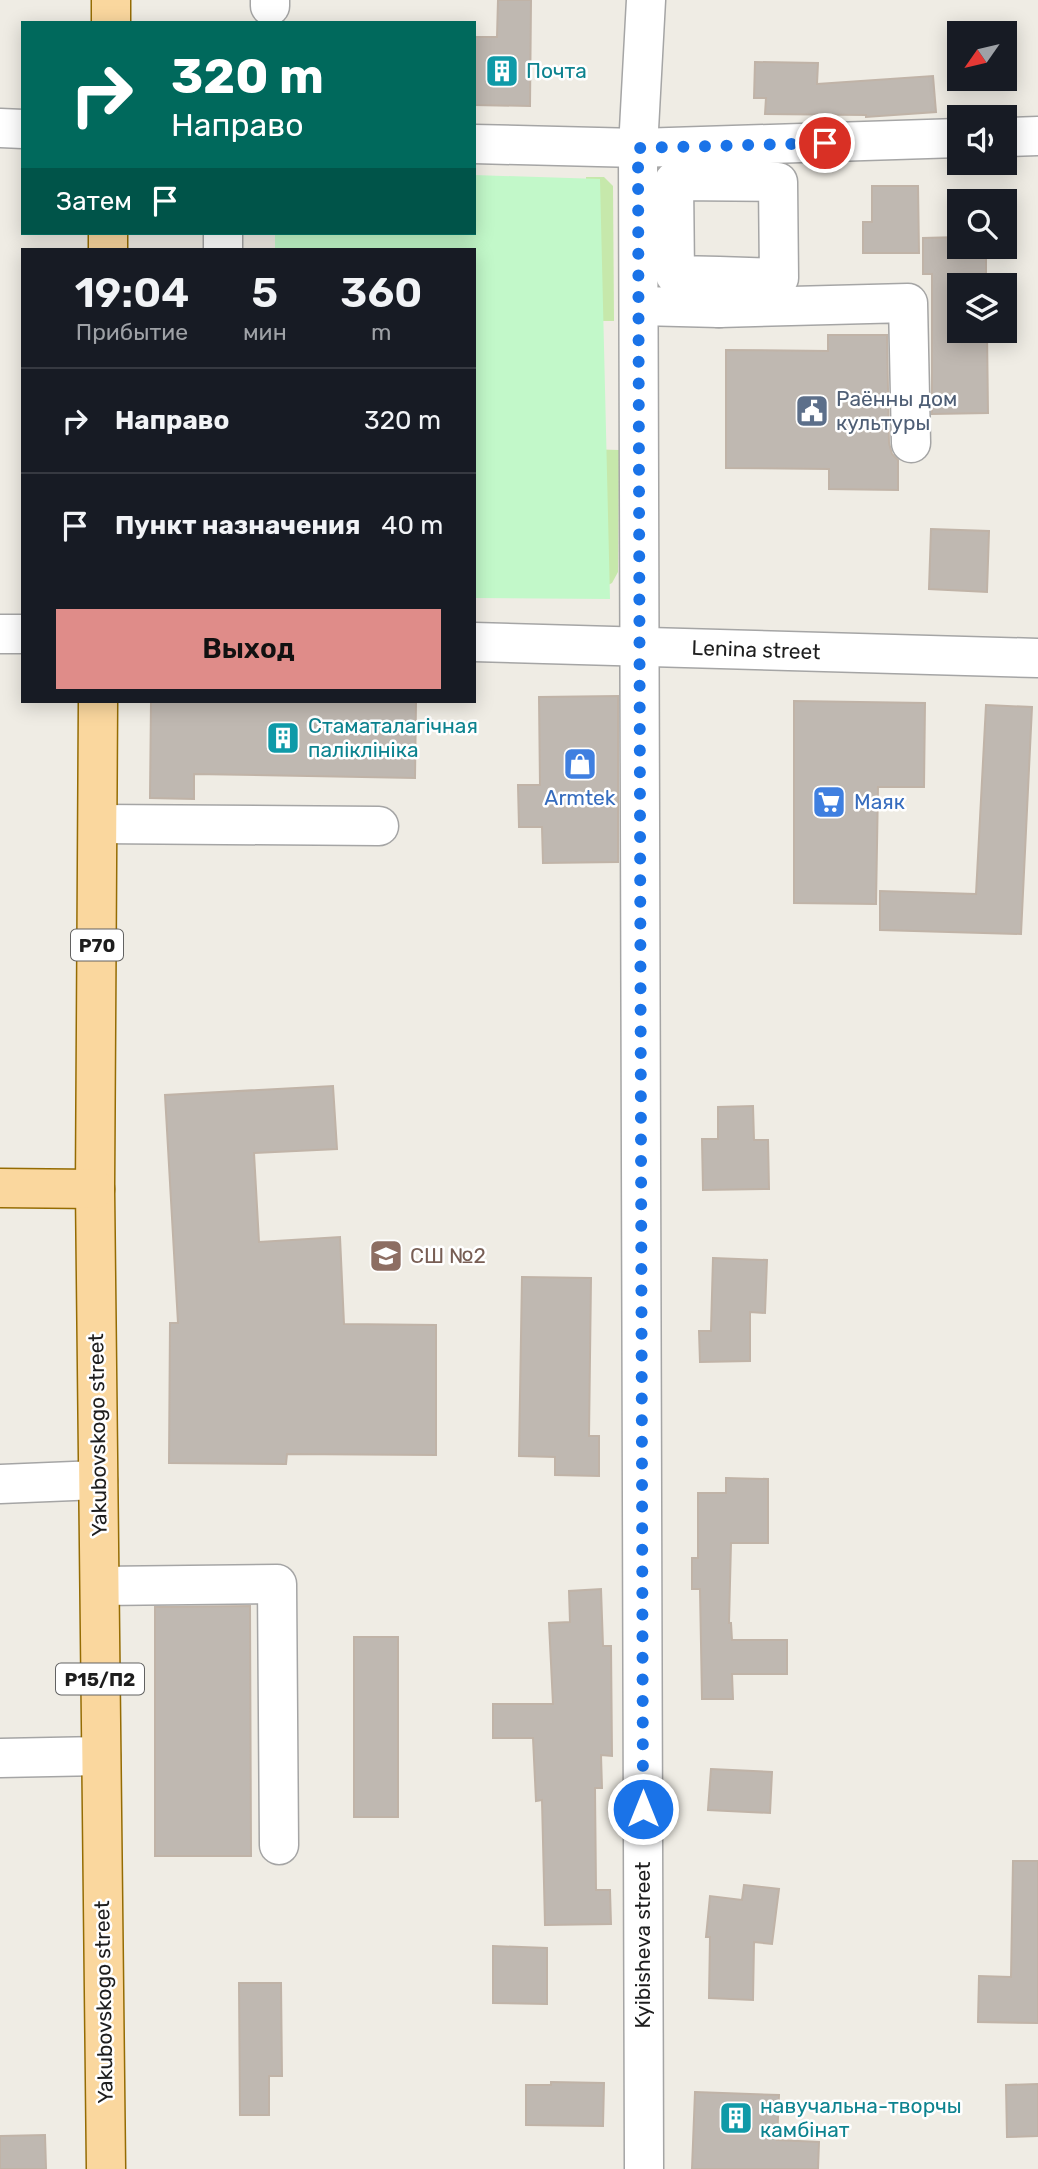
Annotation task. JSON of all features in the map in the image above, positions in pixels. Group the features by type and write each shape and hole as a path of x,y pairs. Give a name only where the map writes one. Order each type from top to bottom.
{"main road":[{"path":"111,0 111,21"},
{"name":"Yakubovskogo street","path":"98,703 95,1189 106,2169"},
{"path":"0,1188 95,1189"}],"street":[{"name":"Kyibisheva street","path":"644,2169 638,148 646,0"},
{"path":"0,128 21,129"},
{"path":"1017,137 1038,136"},
{"path":"476,144 638,148 947,138"},
{"path":"640,306 719,292 908,303 911,443"},
{"path":"0,634 21,634"},
{"name":"Lenina street","path":"476,642 1038,657"},
{"path":"98,824 379,826"},
{"path":"0,1484 99,1480"},
{"path":"100,1586 276,1584 279,1845"},
{"path":"0,1758 101,1756"}],"green space":[{"path":"476,175 600,179 610,599 476,598 476,248 275,248 275,235 476,235"},
{"path":"586,177 604,177 613,186 614,321 586,321"},
{"path":"584,449 619,450 618,572 612,583 606,586"}],"building":[{"name":"Почта","path":"498,0 531,0 530,106 476,105 476,37 497,37"},
{"path":"755,62 818,63 817,84 933,76 936,112 866,117 765,114 766,98 754,98"},
{"path":"872,186 918,186 919,253 863,253 863,222 872,222"},
{"path":"947,237 947,259 986,259 986,273 947,273 947,343 987,343 988,413 932,414 932,274 923,274 923,238"},
{"name":"Раённы дом культуры","path":"828,335 887,335 889,443 892,454 898,460 898,490 829,489 829,469 726,468 726,350 828,351"},
{"path":"931,529 989,531 987,592 929,589"},
{"path":"618,696 618,862 543,863 542,827 519,827 518,785 540,785 539,697"},
{"name":"Маяк","path":"794,701 925,703 924,787 878,787 876,904 794,903"},
{"name":"Стаматалагічная паліклініка","path":"151,703 416,703 415,778 194,774 194,799 150,798"},
{"path":"986,705 1032,707 1021,934 880,930 880,891 976,894"},
{"path":"333,1086 337,1149 254,1153 259,1242 340,1237 344,1324 436,1325 436,1455 287,1454 286,1464 169,1463 170,1323 178,1323 165,1095"},
{"path":"753,1106 754,1140 768,1140 769,1189 703,1190 702,1139 718,1139 718,1107"},
{"path":"713,1258 767,1260 765,1313 750,1312 750,1361 700,1362 699,1331 711,1331"},
{"path":"522,1277 591,1278 589,1436 599,1436 599,1476 555,1475 555,1457 519,1456"},
{"path":"726,1478 768,1479 768,1543 731,1543 729,1623 732,1640 787,1640 787,1674 732,1674 733,1699 702,1699 700,1589 692,1589 692,1558 698,1558 698,1493 726,1493"},
{"path":"601,1589 603,1646 611,1646 612,1756 601,1755 602,1788 595,1788 596,1890 610,1890 611,1924 545,1925 542,1800 536,1801 533,1738 493,1738 493,1704 553,1704 549,1623 570,1622 569,1591"},
{"path":"250,1606 251,1856 155,1856 155,1607"},
{"path":"354,1637 398,1637 398,1817 354,1817"},
{"path":"711,1769 772,1772 770,1813 708,1810"},
{"path":"1013,1861 1038,1861 1038,2023 978,2022 979,1976 1011,1977"},
{"path":"744,1885 779,1889 772,1944 754,1942 753,2000 709,1998 710,1937 706,1937 710,1896 742,1900"},
{"path":"493,1946 547,1948 547,2004 493,2003"},
{"path":"239,1983 281,1983 282,2076 269,2076 269,2115 240,2115"},
{"path":"551,2082 604,2083 603,2126 526,2125 526,2085 551,2085"},
{"path":"1038,2084 1038,2136 1007,2137 1006,2085"},
{"name":"навучальна-творчы камбінат","path":"695,2092 779,2095 777,2140 819,2142 818,2169 692,2169"},
{"path":"45,2135 46,2169 0,2169 0,2136"}],"place":[{"name":"Почта","path":"502,71"},
{"name":"Раённы дом культуры","path":"812,411"},
{"name":"Стаматалагічная паліклініка","path":"283,738"},
{"name":"Armtek","path":"580,764"},
{"name":"Маяк","path":"829,802"},
{"name":"СШ №2","path":"386,1256"},
{"name":"навучальна-творчы камбінат","path":"736,2118"}],"route":[{"path":"643,1809 638,148 825,143"}]}
